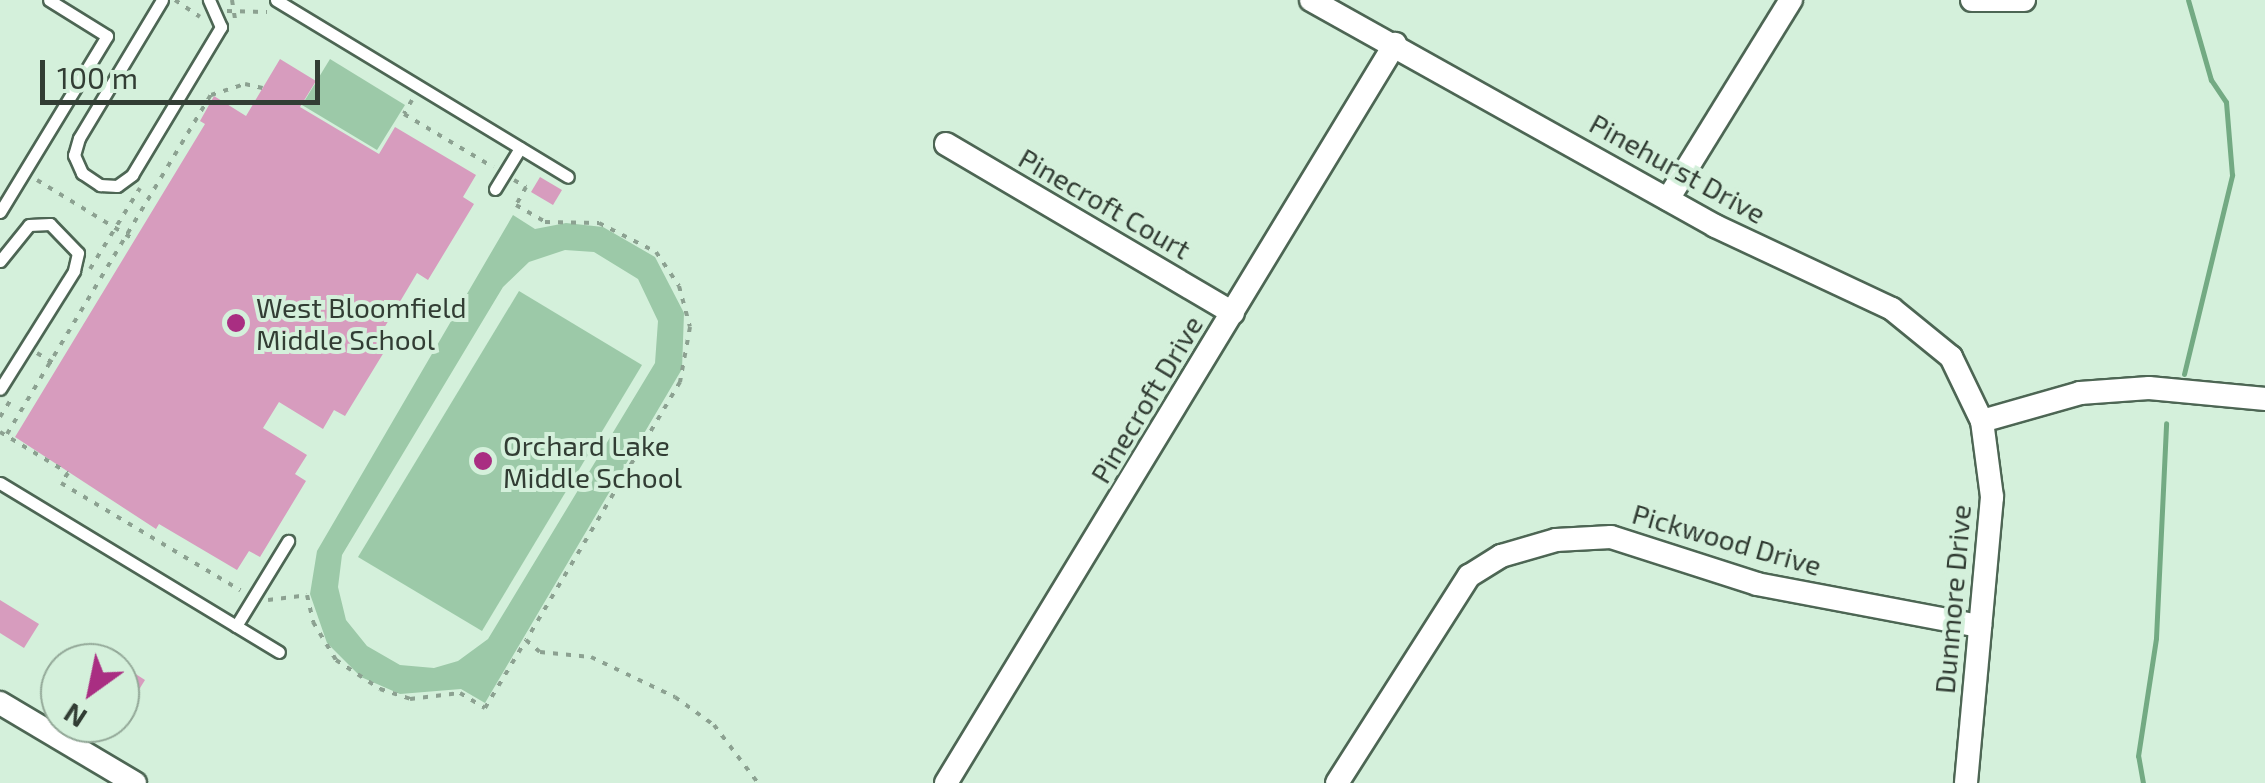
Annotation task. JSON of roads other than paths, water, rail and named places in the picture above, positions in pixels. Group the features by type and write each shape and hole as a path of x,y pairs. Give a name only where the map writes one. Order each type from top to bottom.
{"street":[{"name":"Pinehurst Drive","path":"1312,0 1668,199 1892,308 1951,358 1982,421"},
{"path":"1668,199 1790,0"},
{"path":"1972,0 2024,0"},
{"name":"Pinecroft Drive","path":"946,783 1395,44"},
{"name":"Pinecroft Court","path":"946,144 1234,314"},
{"path":"1982,421 2080,393 2149,388 2265,399"},
{"name":"Dunmore Drive","path":"1966,783 1992,497 1982,421"},
{"name":"Pickwood Drive","path":"1337,783 1469,576 1500,556 1556,540 1611,536 1774,588 1980,626"},
{"path":"0,702 135,783"}],"lane":[{"path":"0,212 107,36 48,0"},
{"path":"162,0 78,138 74,155 82,173 100,185 117,186 132,175 221,28 209,0"},
{"path":"276,0 568,177"},
{"path":"495,189 520,148"},
{"path":"0,260 29,225 50,224 78,252 74,271 32,351 0,390"},
{"path":"0,482 279,652"},
{"path":"236,626 288,541"}],"waterway":[{"path":"2184,374 2232,175 2226,102 2211,80 2188,0"},
{"path":"2143,783 2138,756 2156,638 2166,423"}],"place":[{"name":"West Bloomfield Middle School","path":"236,323"},
{"name":"Orchard Lake Middle School","path":"483,461"}]}
